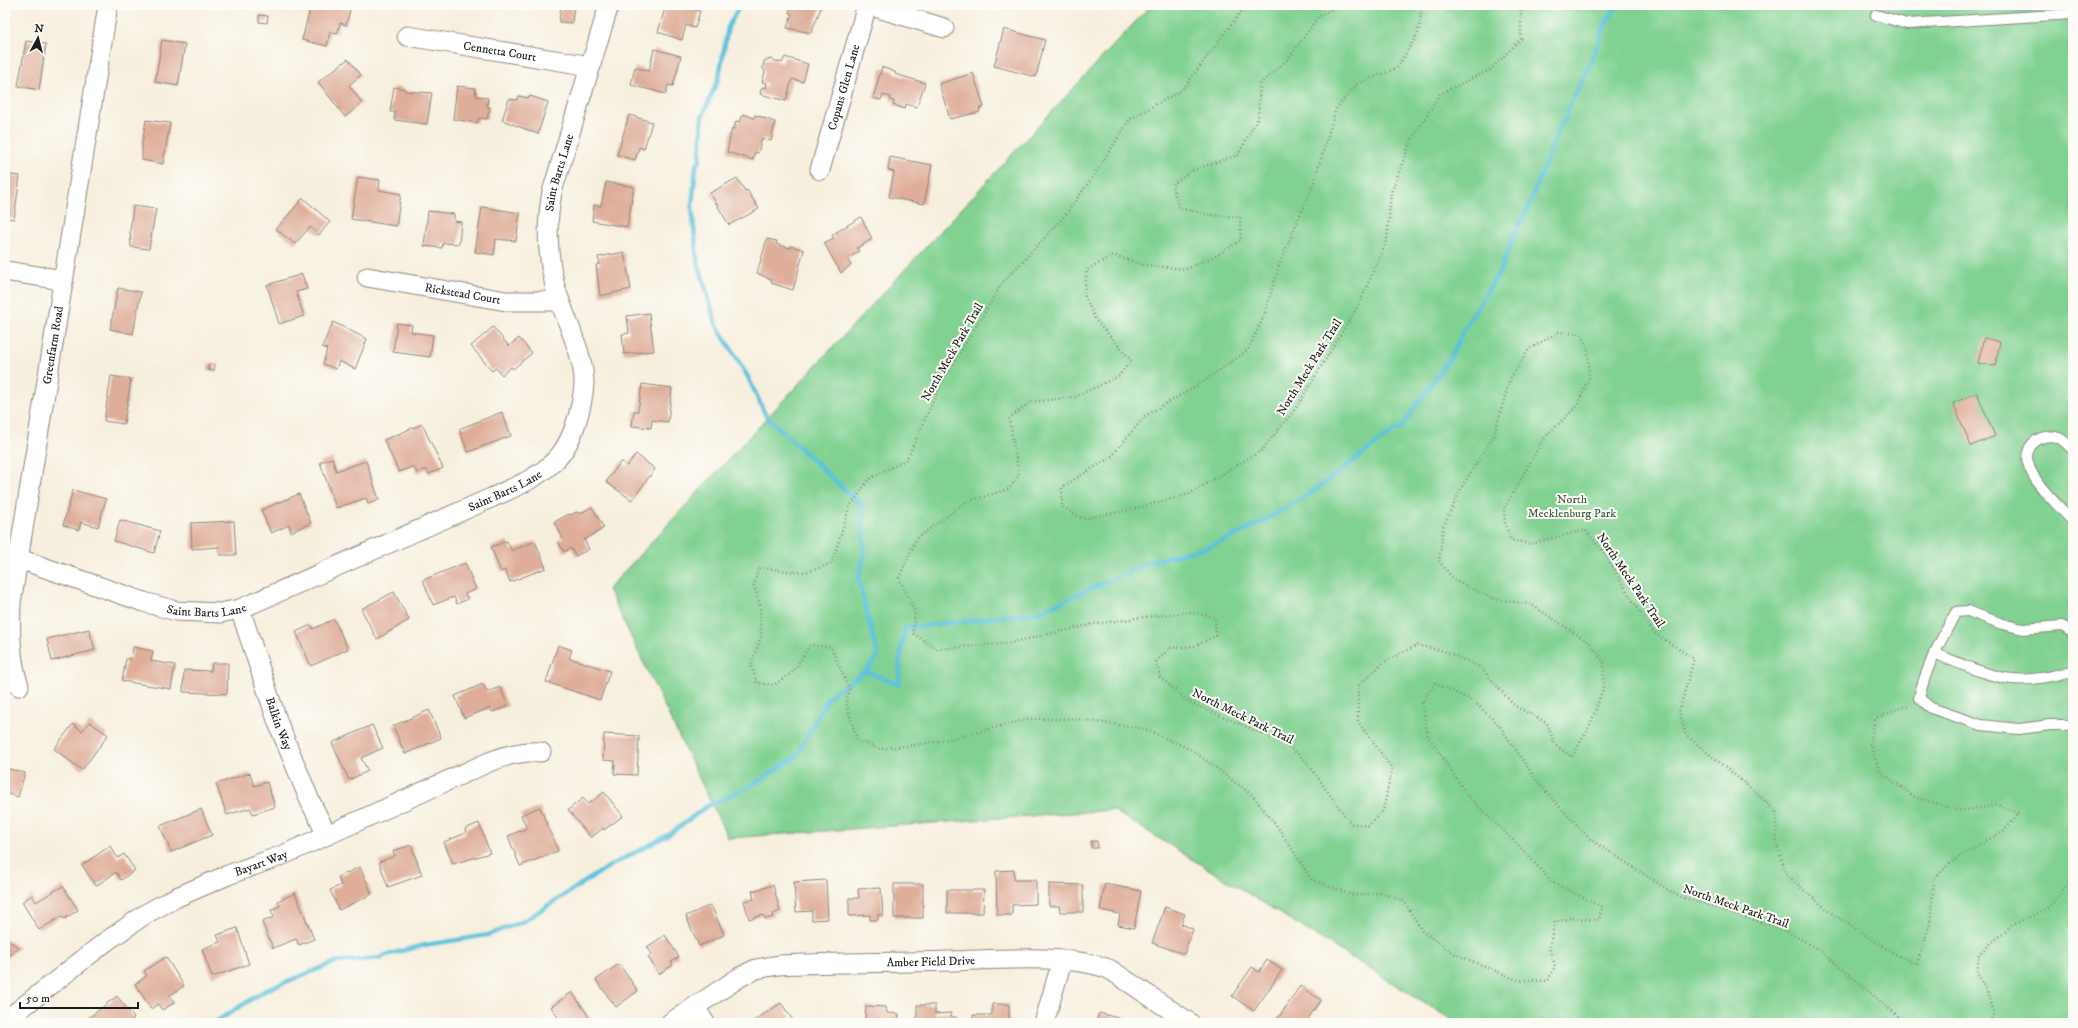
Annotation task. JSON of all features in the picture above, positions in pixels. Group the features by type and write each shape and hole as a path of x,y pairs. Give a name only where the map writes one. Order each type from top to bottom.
{"street":[{"name":"Greenfarm Road","path":"19,686 14,672 10,622 12,556 63,280 108,5"},
{"name":"Saint Barts Lane","path":"12,556 144,602 176,611 220,613 240,609 491,498 528,480 550,466 564,450 574,430 582,402 584,383 582,366 560,301 549,259 549,211 552,192 609,5"},
{"path":"868,5 944,28"},
{"name":"Copans Glen Lane","path":"820,170 868,5"},
{"name":"Cennetta Court","path":"408,36 591,66"},
{"path":"5,271 63,280"},
{"name":"Rickstead Court","path":"367,277 506,301 560,301"},
{"name":"Balkin Way","path":"240,609 278,723 310,801 326,835"},
{"name":"Bayart Way","path":"5,1021 104,943 147,913 177,897 228,875 283,855 495,760 519,752 541,752"},
{"name":"Amber Field Drive","path":"670,1023 740,977 756,969 779,965 1029,960 1062,961 1097,965 1109,969 1190,1023"},
{"path":"1044,1023 1062,961"},
{"path":"694,1006 705,1023"}],"lane":[{"path":"1876,15 1907,24 2073,14"},
{"path":"2073,450 2061,439 2051,436 2044,437 2038,439 2030,446 2027,461 2041,486 2073,522"},
{"path":"2073,635 2072,632 2062,626 2023,629 2002,624 1968,611 1956,612 1934,652 1923,680 1919,698 1931,708 1981,725 2019,729 2050,725 2073,725"},
{"path":"1934,652 1991,674 2013,679 2041,678 2073,671"}],"path":[{"name":"North Meck Park Trail","path":"1246,5 1182,90 1130,119 1092,178 1063,218 1003,282 940,386 907,459 869,479 849,508 832,563 814,570 797,573 775,568 758,568 754,586 760,606 761,637 751,665 757,683 774,685 793,672 810,645 831,647 849,689 846,702 857,740 880,749 956,738 1027,719 1077,719 1145,729 1192,750 1252,795 1279,829 1312,880 1353,895 1381,893 1404,901 1422,931 1455,954 1517,980 1548,981 1555,966 1549,948 1555,922 1570,918 1599,920 1602,907 1552,882 1518,845 1467,795 1428,736 1422,703 1435,684 1473,701 1499,725 1539,784 1590,839 1676,895 1785,930 1822,952 1906,1023"},
{"name":"North Meck Park Trail","path":"1338,5 1318,17 1289,58 1260,84 1258,118 1238,155 1193,170 1172,184 1179,208 1211,215 1240,217 1241,240 1218,254 1186,269 1143,265 1113,254 1087,270 1084,294 1095,319 1131,360 1119,376 1075,397 1030,402 1009,419 1019,475 1009,489 966,502 916,539 900,578 915,612 913,633 937,649 1009,643 1094,624 1146,617 1190,612 1215,617 1216,636 1194,646 1170,648 1156,662 1160,677 1189,702 1286,744 1306,761 1350,823 1367,826 1383,811 1392,768 1358,722 1358,686 1384,662 1417,645 1444,650 1480,667 1515,706 1547,723 1555,744 1572,757 1590,725 1603,689 1604,663 1590,642 1532,604 1492,598 1454,580 1439,561 1443,527 1464,483 1494,435 1510,379 1529,349 1559,332 1581,334 1588,349 1589,378 1577,406 1544,438 1504,509 1504,523 1511,540 1530,544 1585,530 1606,555 1628,595 1653,632 1694,659 1679,712 1686,735 1759,795 1776,812 1777,845 1787,876 1830,912 1895,954 1917,964 1930,924 1934,879 1951,862 2003,831 2019,813 1998,805 1961,811 1915,797 1880,772 1870,744 1875,719 1902,707 1931,708"},
{"name":"North Meck Park Trail","path":"1422,5 1418,33 1396,68 1356,84 1336,109 1313,185 1279,265 1264,316 1248,350 1203,382 1145,416 1111,457 1062,487 1062,507 1083,519 1134,509 1189,494 1262,450 1296,408 1359,304 1387,240 1391,193 1410,143 1440,94 1491,69 1521,39 1521,5"},
{"path":"1990,1023 1994,1012 1987,991 1977,972 1979,954 2011,926 2049,907 2073,878"}],"green space":[{"name":"North Mecklenburg Park","path":"1151,5 2073,5 2073,1023 1457,1023 1113,810 728,838 608,589"}],"building":[{"path":"311,5 331,5 350,10 346,25 340,23 337,34 330,32 327,46 302,40"},
{"path":"561,5 574,5 572,23 559,22"},
{"path":"657,5 691,5 690,8 700,11 695,28 686,25 682,40 658,32 665,8"},
{"path":"791,5 822,5 811,33 787,28 792,14 789,13"},
{"path":"259,15 268,16 267,23 259,22"},
{"path":"1004,29 1045,40 1036,77 994,66"},
{"path":"162,40 185,44 178,86 155,82"},
{"path":"26,41 46,44 39,90 18,86"},
{"path":"654,49 681,56 673,86 668,85 666,94 631,85 635,67 649,71"},
{"path":"785,57 808,64 803,82 792,79 786,101 760,94 762,87 766,88 767,83 762,82 765,72 763,68 764,61 770,59 782,63"},
{"path":"348,59 361,75 349,85 362,103 345,117 318,82"},
{"path":"882,67 895,72 895,74 925,83 917,107 906,104 905,109 893,105 894,101 890,100 891,97 883,95 881,100 873,98"},
{"path":"973,73 984,107 979,109 980,112 950,119 939,84"},
{"path":"457,86 475,88 476,96 488,98 487,106 490,107 487,119 479,118 477,123 453,119"},
{"path":"394,87 405,89 405,91 432,93 427,124 394,120 395,112 390,112"},
{"path":"519,96 529,98 530,96 548,102 538,134 502,120 509,99 517,100"},
{"path":"743,114 754,118 755,115 775,122 771,141 762,138 758,153 755,152 753,160 727,152 732,128 734,129 736,121 740,122"},
{"path":"629,115 652,122 644,149 639,147 635,160 617,155"},
{"path":"146,120 170,123 163,164 142,160 142,144"},
{"path":"890,157 932,165 924,204 889,197 894,172 888,170"},
{"path":"5,174 20,176 14,219 5,218"},
{"path":"358,177 380,180 379,190 401,194 396,226 351,219"},
{"path":"737,178 745,191 747,190 759,209 729,225 710,193"},
{"path":"606,182 634,187 627,227 592,221 594,205 601,206"},
{"path":"303,198 330,222 319,235 310,227 295,244 276,229"},
{"path":"133,206 156,209 149,249 131,247 130,231"},
{"path":"482,207 520,213 516,241 496,239 494,255 475,252"},
{"path":"428,211 454,214 454,221 461,222 459,244 443,243 442,248 424,246"},
{"path":"861,217 872,239 857,248 859,251 847,259 851,265 841,273 824,243 834,238 832,235"},
{"path":"767,239 777,241 776,244 804,250 793,290 771,283 772,280 757,273"},
{"path":"624,252 631,289 600,296 596,265 600,264 598,257"},
{"path":"302,274 307,289 296,292 304,316 279,324 267,285"},
{"path":"118,288 141,292 133,334 110,329"},
{"path":"649,313 654,351 624,354 622,334 629,333 627,316"},
{"path":"333,322 367,339 355,369 339,361 336,369 323,364 327,349 322,347"},
{"path":"397,323 412,325 411,332 433,335 430,357 393,352"},
{"path":"493,327 509,346 519,338 532,353 513,369 511,367 502,375 496,368 492,371 471,346"},
{"path":"1984,338 2000,342 1995,366 1978,363"},
{"path":"209,363 215,365 214,371 208,370"},
{"path":"111,376 131,379 124,424 104,421"},
{"path":"642,384 672,388 668,422 652,420 651,428 632,426 634,411 638,411"},
{"path":"1977,393 1995,436 1971,446 1953,403"},
{"path":"502,412 511,436 468,452 459,429"},
{"path":"422,424 443,468 429,474 426,469 417,473 414,466 399,472 384,440"},
{"path":"636,454 655,469 632,500 606,482 621,461 627,466"},
{"path":"332,458 336,471 366,461 379,500 368,504 366,498 336,508 320,462"},
{"path":"73,490 106,499 98,527 81,522 79,530 63,525"},
{"path":"299,494 311,523 291,532 289,525 271,533 261,510"},
{"path":"592,507 604,528 584,540 589,549 576,556 571,548 564,552 558,541 563,538 554,522 569,514 570,515 577,512 579,514"},
{"path":"120,520 160,531 154,553 114,541"},
{"path":"234,521 236,555 220,555 219,547 192,549 191,523"},
{"path":"507,541 512,551 535,541 546,568 510,582 505,570 501,572 491,547"},
{"path":"465,563 476,589 465,594 468,599 457,604 454,597 433,605 423,580"},
{"path":"394,592 409,620 377,639 361,609"},
{"path":"334,619 348,649 311,666 296,632 311,625 313,629"},
{"path":"89,629 95,650 52,661 47,639"},
{"path":"558,645 572,650 569,658 610,671 600,700 546,682"},
{"path":"133,647 153,651 151,661 175,665 171,689 122,681 126,659 131,659"},
{"path":"212,663 228,663 227,694 183,692 184,670 211,671"},
{"path":"483,684 487,692 500,687 508,706 492,712 490,708 464,718 455,696"},
{"path":"429,710 441,738 405,754 393,726"},
{"path":"90,722 108,735 82,770 54,749 73,724 82,731"},
{"path":"372,725 383,748 361,758 368,771 349,780 332,743"},
{"path":"604,734 639,736 637,775 614,774 615,761 603,760"},
{"path":"5,768 25,773 18,797 5,793"},
{"path":"250,773 254,786 267,782 275,807 253,814 250,808 227,815 216,784"},
{"path":"604,792 623,816 604,830 603,828 591,838 568,810 583,798 588,804"},
{"path":"540,807 558,851 520,866 508,836 527,828 521,815"},
{"path":"201,809 212,835 171,852 160,826"},
{"path":"479,823 490,853 453,864 444,842 466,833 465,829"},
{"path":"1091,841 1097,841 1098,848 1091,848"},
{"path":"411,845 422,875 388,887 379,862 395,856 393,851"},
{"path":"110,846 118,858 124,854 135,870 121,880 116,872 96,886 82,865"},
{"path":"360,867 372,894 339,910 330,890 341,885 338,877"},
{"path":"1014,870 1014,880 1036,880 1036,904 1012,905 1012,915 997,915 996,871"},
{"path":"826,880 828,919 812,920 812,911 796,912 794,882"},
{"path":"894,884 923,884 923,918 894,918"},
{"path":"1049,884 1083,885 1083,912 1060,912 1059,906 1049,906"},
{"path":"1105,884 1141,891 1134,928 1118,925 1120,914 1100,910"},
{"path":"773,885 780,911 773,914 774,917 765,919 763,915 749,919 744,901 754,899 752,891"},
{"path":"63,886 78,910 64,919 62,916 39,930 22,902 32,895 36,902"},
{"path":"881,888 883,915 878,915 878,920 870,920 870,915 849,916 849,898 859,898 858,889"},
{"path":"947,890 984,890 983,913 947,913"},
{"path":"295,893 314,939 299,945 296,939 273,948 262,922 274,917 271,910 280,906 278,901"},
{"path":"711,905 724,935 699,946 686,916"},
{"path":"1165,907 1185,914 1181,924 1193,929 1184,954 1152,943"},
{"path":"237,928 249,964 212,977 202,949 220,942 217,935"},
{"path":"665,935 679,957 671,962 673,965 659,974 648,957 652,954 647,947"},
{"path":"5,938 19,948 5,959"},
{"path":"166,957 184,986 169,996 174,1003 162,1010 158,1004 151,1009 135,984 147,976 144,971"},
{"path":"1267,960 1282,970 1254,1011 1232,996 1252,967 1259,972"},
{"path":"619,964 638,991 616,1007 596,980"},
{"path":"1300,986 1321,1000 1305,1023 1275,1023"},
{"path":"572,992 592,1021 589,1023 562,1023 551,1007"},
{"path":"117,996 134,1018 128,1023 91,1023 87,1019"},
{"path":"781,1003 795,1023 752,1022"},
{"path":"992,1004 1009,1004 1009,1023 973,1023 973,1015 992,1015"},
{"path":"917,1005 935,1005 935,1014 951,1013 951,1017 956,1017 956,1023 917,1023"},
{"path":"866,1006 886,1007 887,1013 899,1014 898,1023 865,1022"},
{"path":"1099,1013 1121,1019 1120,1023 1096,1023"}],"waterway":[{"path":"214,1023 266,990 336,962 380,958 386,955 425,945 488,935 524,921 608,867 670,834 707,806 751,786 796,757 828,697 866,671 878,656 858,578 864,557 863,507 766,416 748,377 716,324 697,259 692,206 696,166 700,160 702,117 719,77 728,27 740,5"},
{"path":"866,671 899,685 900,659 905,628 1036,613 1155,560 1206,548 1243,532 1280,512 1317,489 1393,431 1401,428 1451,356 1468,322 1500,271 1517,227 1525,216 1559,128 1566,117 1567,111 1589,67 1606,23 1617,5"}]}
